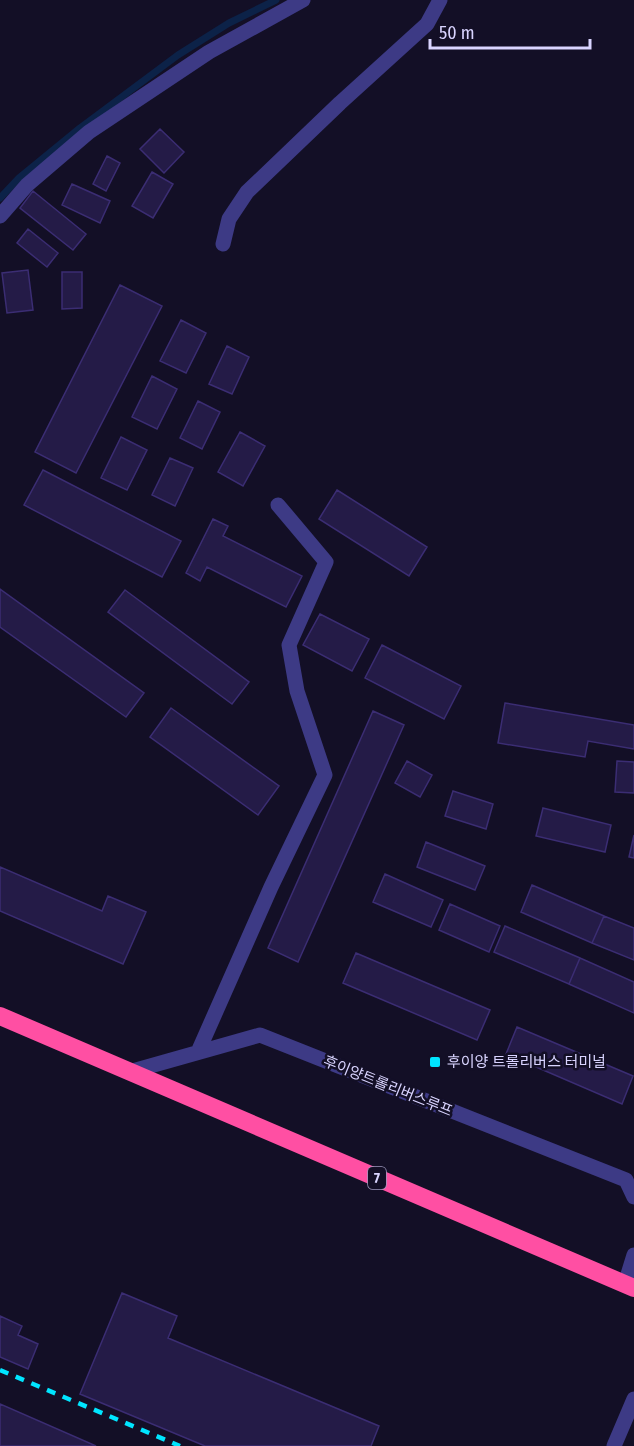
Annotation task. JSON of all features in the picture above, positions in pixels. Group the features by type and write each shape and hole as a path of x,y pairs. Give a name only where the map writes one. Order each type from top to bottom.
{"highway":[{"name":"7","path":"0,1016 629,1286"}],"street":[{"path":"0,216 27,185 89,132 209,52 303,0"},
{"path":"223,244 229,219 246,192 340,102 427,24 440,0"},
{"path":"198,1052 271,887 325,775 297,691 290,645 326,562 278,505"},
{"name":"후이양트롤리버스루프","path":"129,1072 260,1035 626,1180 634,1197"},
{"path":"629,1286 634,1255"},
{"path":"614,1446 634,1399"}],"building":[{"path":"160,129 184,152 164,173 140,149"},
{"path":"107,156 120,163 106,191 93,184"},
{"path":"152,172 173,184 153,218 132,206"},
{"path":"72,184 110,201 100,223 62,205"},
{"path":"33,191 86,234 73,250 20,208"},
{"path":"28,229 58,253 47,267 17,243"},
{"path":"28,270 33,310 7,313 2,273"},
{"path":"62,272 82,272 82,308 62,309"},
{"path":"120,285 162,306 76,473 35,452"},
{"path":"181,320 206,333 186,373 160,361"},
{"path":"227,346 249,357 232,394 209,384"},
{"path":"152,376 177,389 157,429 132,417"},
{"path":"198,401 220,412 202,449 180,438"},
{"path":"240,432 265,446 243,486 218,472"},
{"path":"121,437 147,450 127,490 101,478"},
{"path":"170,458 193,468 175,506 152,495"},
{"path":"43,470 181,541 162,577 24,505"},
{"path":"337,490 427,547 409,576 319,519"},
{"path":"213,519 228,526 223,536 302,576 286,607 207,567 200,581 186,573"},
{"path":"0,589 144,693 126,717 0,627"},
{"path":"125,590 249,682 232,704 108,612"},
{"path":"320,614 369,639 352,671 303,645"},
{"path":"382,645 461,686 444,719 365,678"},
{"path":"505,703 634,725 634,749 588,741 585,757 498,743"},
{"path":"171,708 279,786 258,815 150,737"},
{"path":"373,711 404,725 298,962 268,948"},
{"path":"407,761 432,775 420,797 395,783"},
{"path":"617,761 634,762 634,793 615,792"},
{"path":"453,791 493,804 486,829 445,816"},
{"path":"543,808 611,825 605,852 536,836"},
{"path":"634,835 634,858 629,857"},
{"path":"426,842 485,866 475,890 417,867"},
{"path":"0,867 102,911 108,896 146,912 123,964 0,911"},
{"path":"385,874 443,900 431,927 373,902"},
{"path":"532,885 604,916 592,943 521,912"},
{"path":"450,904 500,926 489,952 439,930"},
{"path":"604,916 634,928 634,960 592,943"},
{"path":"505,926 580,958 569,984 494,952"},
{"path":"356,953 490,1010 477,1040 343,983"},
{"path":"580,958 634,982 634,1013 569,984"},
{"path":"517,1027 633,1076 622,1104 506,1054"},
{"path":"122,1293 177,1316 168,1338 379,1426 371,1446 205,1446 80,1394"},
{"path":"0,1316 22,1326 18,1335 38,1344 28,1369 0,1357"},
{"path":"0,1404 96,1446 0,1446"}],"waterway":[{"path":"0,198 19,178 80,128 178,55 229,23 276,0"}],"railway":[{"path":"0,1370 180,1446"}],"place":[{"name":"후이양 트롤리버스 터미널","path":"435,1062"}]}
